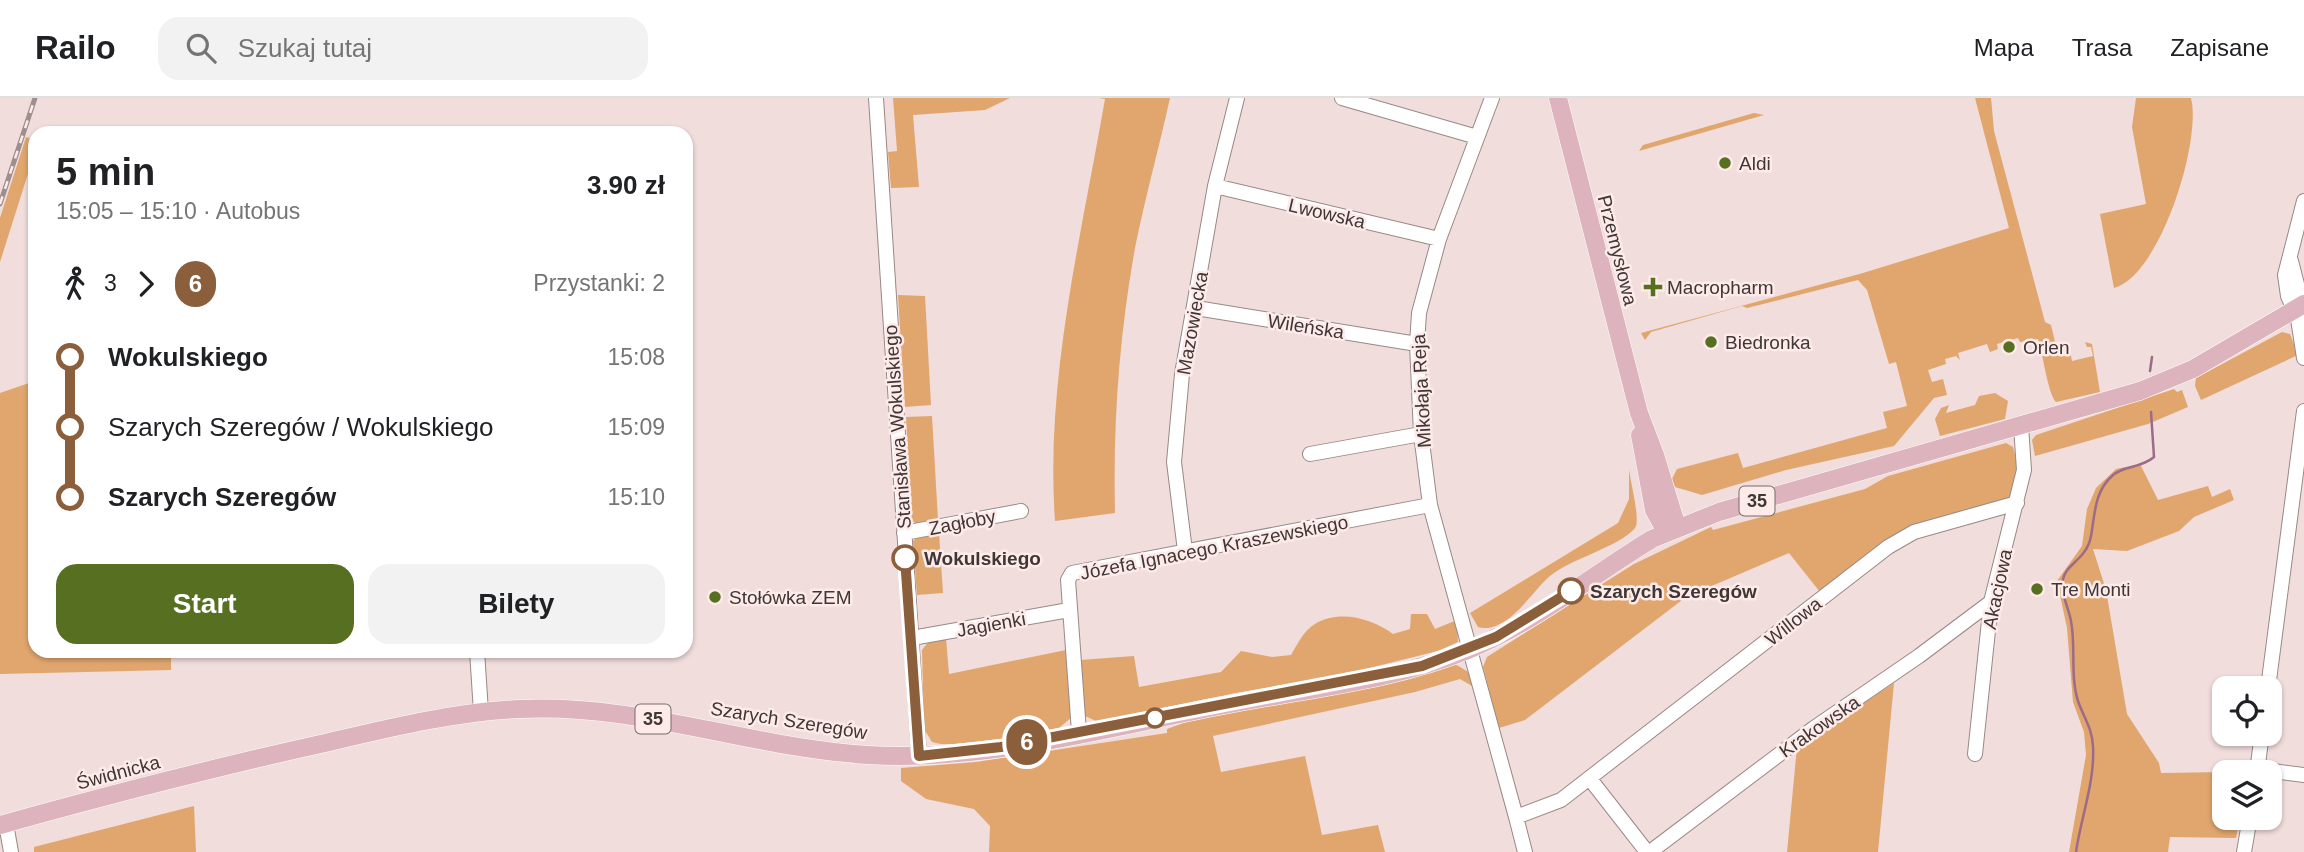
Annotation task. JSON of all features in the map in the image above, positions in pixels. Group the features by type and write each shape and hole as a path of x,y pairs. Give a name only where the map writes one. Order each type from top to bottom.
{"main road":[{"name":"Przemysłowa","path":"1558,98 1639,413 1655,455 1672,530"},
{"name":"Szarych Szeregów","path":"247,761 426,720 481,712 547,708 616,713 823,751 919,756 1001,747 1380,676 1422,666 1470,649 1516,626 1672,530 1784,493 2155,386 2193,369 2300,307"},
{"name":"Świdnicka","path":"3,824 247,761"}],"street":[{"name":"Stanisława Wokulskiego","path":"876,98 919,756"},
{"name":"Mazowiecka","path":"1185,551 1174,462 1182,374 1196,308 1215,186 1237,98"},
{"path":"1342,98 1477,137"},
{"name":"Mikołaja Reja","path":"1470,649 1430,505 1421,435 1417,344 1419,313 1439,239 1492,98"},
{"name":"Lwowska","path":"1215,186 1439,239"},
{"path":"2304,201 2291,261 2300,296 2304,358"},
{"name":"Wileńska","path":"1196,308 1417,344"},
{"path":"2270,676 2304,411"},
{"name":"Akacjowa","path":"1975,754 1991,601 2024,470 2021,426"},
{"path":"1310,454 1421,435"},
{"name":"Willowa","path":"1523,815 1561,800 1590,779 1888,547 1914,532 2017,503"},
{"name":"Józefa Ignacego Kraszewskiego","path":"1079,732 1069,610 1068,580 1072,573 1430,505"},
{"name":"Zagłoby","path":"904,533 1021,510"},
{"name":"Krakowska","path":"1648,852 1991,601"},
{"name":"Jagienki","path":"912,638 1069,610"},
{"path":"1470,649 1523,815 1525,852"},
{"path":"477,658 481,712"},
{"path":"2282,773 2304,775"},
{"path":"1590,779 1648,852"},
{"path":"3,824 11,852"},
{"path":"2244,852 2247,830"}],"shaded area":[{"path":"893,98 1010,98 985,110 913,115 919,187 891,188 888,152 897,151"},
{"path":"1099,98 1170,98 1135,248 1125,314 1116,413 1115,513 1055,521 1053,468 1060,362 1076,256 1105,99"},
{"path":"1975,98 1991,98 1994,131 2045,322 2051,325 2058,354 2070,351 2072,361 2093,356 2091,347 2087,347 2085,342 2092,344 2100,392 2056,402 2048,383 2038,339 2020,342 2018,338 1997,344 1998,349 1990,352 1987,344 1958,353 1960,360 1956,356 1945,359 1946,364 1928,370 1932,382 1943,379 1947,395 1934,398 1894,446 1786,470 1702,495 1675,487 1672,479 1677,469 1738,453 1743,468 1887,428 1883,412 1907,406 1896,362 1889,364 1867,290 1858,280 1747,308 1742,306 1651,332 1645,340 1641,333 1863,273 2009,228"},
{"path":"2136,98 2191,98 2193,118 2190,144 2184,174 2161,234 2147,259 2131,278 2114,288 2100,214 2146,204 2132,127"},
{"path":"1754,113 1764,115 1639,151 1643,145"},
{"path":"26,137 28,138 28,174 0,262 0,218"},
{"path":"898,295 925,296 931,405 905,407"},
{"path":"2282,332 2290,334 2298,355 2201,400 2195,386 2196,378"},
{"path":"28,383 28,658 171,658 171,670 0,674 0,393"},
{"path":"2174,389 2177,392 2182,390 2188,407 2148,424 2035,456 2032,440 2036,435"},
{"path":"1995,393 2008,401 2005,419 1940,436 1935,419 1941,408 1949,405 1946,413 1975,405 1979,396"},
{"path":"932,416 938,520 917,525 912,520 906,417"},
{"path":"2006,443 2013,447 2018,465 2010,498 1920,525 1820,592 1789,553 1686,597 1525,720 1499,728 1483,667 1487,657 1634,564 1711,527 1713,530 1865,489 1888,476"},
{"path":"2140,464 2158,500 2208,486 2212,497 2230,489 2234,500 2194,517 2179,531 2127,551 2093,549 2106,590 2127,714 2159,763 2161,773 2212,772 2212,830 2238,830 2236,838 2170,837 2168,852 2069,852 2086,755 2084,732 2073,702 2067,628 2057,581 2082,546 2087,509 2096,488 2116,469"},
{"path":"1629,469 1636,509 1635,528 1618,541 1550,576 1518,610 1499,625 1478,627 1470,613 1618,523 1629,499"},
{"path":"939,533 943,593 917,595 913,541 919,536"},
{"path":"1411,614 1427,614 1435,629 1457,620 1458,642 1438,651 1361,670 1096,721 1085,716 1080,660 1134,656 1139,687 1221,672 1241,651 1272,657 1291,655 1307,630 1335,617 1366,620 1393,634 1410,629"},
{"path":"946,638 949,674 1066,650 1072,717 1059,728 995,742 946,745 932,742 924,729 922,650 929,641"},
{"path":"1455,664 1470,673 1477,704 1472,686 1460,679 1415,692 1213,736 1221,772 1305,756 1322,835 1378,825 1385,852 989,852 990,826 974,809 926,799 901,781 901,768 976,762 1167,733 1167,729 1195,719"},
{"path":"1894,683 1878,852 1787,852 1797,747"},
{"path":"194,806 196,852 34,852 34,847"}],"waterway":[{"path":"2150,371 2152,357"},
{"path":"2076,852 2090,786 2093,746 2076,691 2072,631 2062,584 2068,569 2089,544 2096,504 2106,482 2116,473 2154,457 2151,412"}],"railway":[{"path":"0,204 35,98"}],"bus line":[{"name":"6","path":"905,558 919,756 1001,747 1422,666 1446,659 1496,637 1571,591"}],"place":[{"name":"Aldi","path":"1725,163"},
{"name":"Macropharm","path":"1653,287"},
{"name":"Biedronka","path":"1711,342"},
{"name":"Orlen","path":"2009,347"},
{"name":"Wokulskiego","path":"905,558"},
{"name":"Tre Monti","path":"2037,589"},
{"name":"Szarych Szeregów","path":"1571,591"},
{"name":"Stołówka ZEM","path":"715,597"}]}
